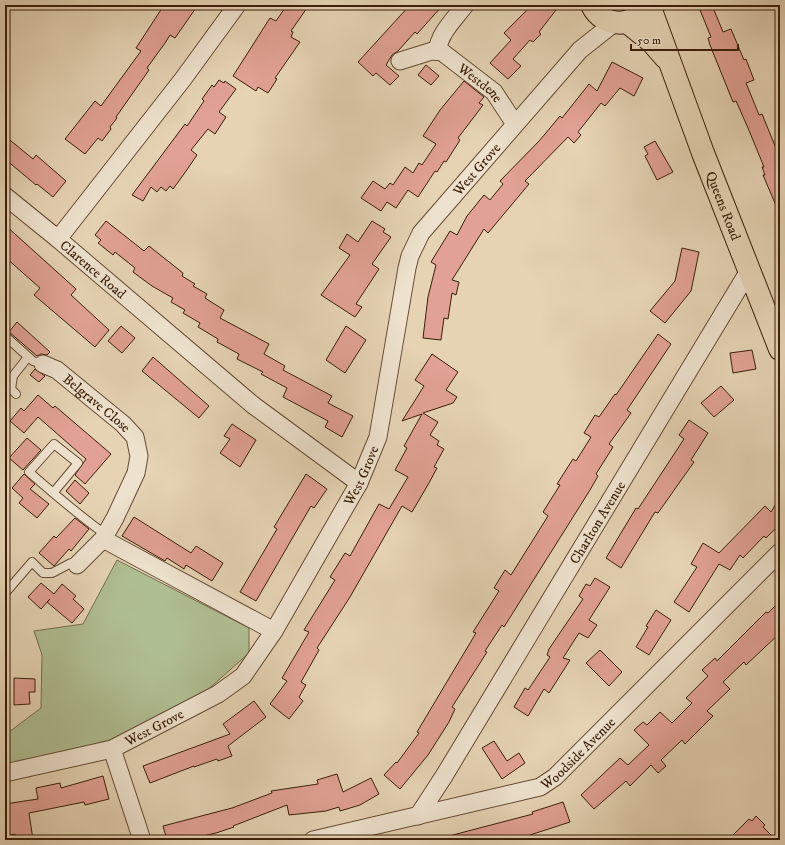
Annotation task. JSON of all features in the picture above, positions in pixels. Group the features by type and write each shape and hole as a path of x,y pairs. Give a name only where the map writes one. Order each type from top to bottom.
{"main road":[{"path":"608,16 638,15 646,5"},
{"name":"Queens Road","path":"646,5 652,13 703,153 750,269 780,349"},
{"name":"Queens Road","path":"608,16 652,42 669,61"}],"street":[{"name":"Clarence Road","path":"237,5 183,78 58,239 253,405 359,483"},
{"path":"400,61 432,51 437,51 442,34 465,5"},
{"name":"West Grove","path":"5,773 112,749 231,686 243,676 253,664 274,631 359,483 378,437 407,268 415,245 429,223 608,16"},
{"name":"Westdene","path":"437,51 450,57 494,92 515,124"},
{"path":"5,196 58,239"},
{"name":"Charlton Avenue","path":"418,816 444,776 750,269"},
{"name":"Belgrave Close","path":"36,360 57,370 123,424 135,437 139,456 136,473 104,537 77,565"},
{"path":"104,537 274,631"},
{"name":"Woodside Avenue","path":"313,840 540,787 555,777 780,552"},
{"path":"112,749 142,840"},
{"path":"444,776 451,808"}],"lane":[{"path":"6,336 36,360 13,376 11,389 16,394"},
{"path":"53,493 78,463 54,444 30,472 53,493 104,537"},
{"path":"7,591 32,562 43,573 52,573 71,563 77,565"}],"green space":[{"path":"117,560 249,628 249,653 203,694 114,739 5,768 5,735 41,708 42,655 34,631 83,624"}],"building":[{"path":"164,5 198,5 175,38 170,35 147,68 149,70 116,117 117,118 110,127 111,129 102,141 98,138 85,154 65,139 95,101 101,106 141,51 136,48"},
{"path":"287,5 309,5 291,31 293,32 291,37 300,42 275,78 277,79 268,93 258,87 256,91 233,76 270,18 276,21"},
{"path":"410,5 443,5 417,34 415,32 398,51 392,55 386,65 399,76 390,85 376,73 373,76 358,62"},
{"path":"532,5 550,5 556,10 539,32 541,34 533,42 530,40 513,59 521,66 508,79 490,63 511,40 504,33"},
{"path":"698,5 712,5 723,32 731,29 744,60 746,59 754,80 746,83 759,115 762,114 780,158 780,215 763,175 765,175 762,167 764,167 748,128 736,101 733,102 710,45 708,38 711,37"},
{"path":"612,62 643,78 634,96 620,88 605,106 601,103 578,132 581,135 574,143 568,137 525,181 529,184 488,233 484,229 452,280 459,282 456,295 452,293 448,319 444,318 441,340 423,338 428,297 436,265 431,262 450,231 457,235 467,216 484,195 490,200 503,184 500,181 540,140 560,116 562,118 589,84 597,91"},
{"path":"426,65 439,76 431,85 418,75"},
{"path":"219,80 224,83 225,81 236,89 219,112 226,117 215,134 208,129 191,150 197,155 173,189 170,186 166,191 161,187 157,192 151,187 143,201 132,195 185,124 187,126 204,101 202,99 212,85 214,87"},
{"path":"464,81 484,97 479,103 483,105 458,138 460,140 446,162 444,161 437,172 435,171 418,197 408,190 396,208 387,202 381,211 361,198 373,181 385,189 390,183 393,185 405,167 413,173 419,163 422,165 436,144 423,136 440,110"},
{"path":"5,136 33,159 36,155 66,181 53,197 5,159"},
{"path":"655,141 673,172 657,180 645,156 648,154 644,147"},
{"path":"106,221 144,251 149,246 183,273 182,276 195,284 193,286 207,294 205,298 224,310 220,318 269,344 264,354 285,366 283,370 332,396 328,403 353,416 342,437 325,427 328,421 283,397 287,388 261,374 263,372 237,359 239,354 217,342 218,339 198,327 200,323 183,313 185,310 171,302 173,298 152,286 133,272 135,268 115,252 113,255 98,243 101,240 95,235"},
{"path":"372,221 385,229 383,232 391,237 372,264 379,269 356,304 362,307 355,317 321,295 350,255 339,248 347,234 358,242"},
{"path":"5,225 76,289 71,295 109,330 95,347 34,295 40,288 5,257"},
{"path":"682,248 699,252 691,291 665,323 650,311 675,281"},
{"path":"17,322 50,352 47,355 41,354 37,356 9,332"},
{"path":"121,326 135,338 122,353 108,341"},
{"path":"346,326 366,340 345,373 326,360"},
{"path":"658,334 671,344 627,410 631,413 609,444 613,447 596,474 598,476 504,627 502,625 485,651 487,652 452,707 455,709 449,722 428,755 400,789 384,775 396,762 397,763 419,733 417,732 476,633 473,632 499,591 494,588 505,570 511,575 548,516 543,512 560,485 557,484 573,459 576,461 591,437 584,433 595,415 599,417"},
{"path":"752,350 756,369 733,373 730,353"},
{"path":"432,354 458,372 446,390 457,397 453,403 423,413 438,422 430,435 439,441 437,445 444,449 434,467 437,468 412,512 402,506 350,597 317,648 319,650 301,682 306,685 299,697 303,701 289,719 270,704 287,681 282,678 309,632 304,630 335,580 330,577 345,553 350,556 379,504 389,509 408,477 395,470 407,448 404,446 422,414 402,421 424,386 415,380"},
{"path":"153,357 209,406 199,418 142,371"},
{"path":"35,369 45,376 39,382 30,375"},
{"path":"721,386 734,400 714,417 701,403"},
{"path":"38,395 53,408 55,406 111,454 85,484 75,475 86,459 38,417 24,433 10,421 21,408 24,411"},
{"path":"689,420 708,433 691,460 694,462 658,513 655,512 621,568 606,558 636,508 638,509 684,439 679,435"},
{"path":"232,424 256,440 240,467 220,453 230,439 224,436"},
{"path":"27,438 41,450 23,470 9,458"},
{"path":"24,474 35,484 30,489 49,504 37,518 19,503 23,498 12,488"},
{"path":"306,474 327,489 314,508 311,506 256,601 240,592 277,529 274,527"},
{"path":"75,480 89,493 80,504 66,491"},
{"path":"780,497 780,524 766,538 764,536 743,558 740,555 730,570 719,564 689,612 674,602 697,567 691,564 703,543 719,553 765,506 771,512"},
{"path":"134,517 191,553 196,546 223,563 212,581 186,565 184,569 167,558 165,561 122,536"},
{"path":"75,518 89,529 71,551 69,549 54,566 39,553 54,536 56,538"},
{"path":"595,578 610,587 589,620 597,625 588,638 579,633 563,658 570,660 549,693 544,689 528,716 514,707 525,688 528,690 550,657 547,655 549,649 583,599 579,596 586,584 590,586"},
{"path":"41,583 54,594 62,584 76,596 73,599 84,609 72,623 47,602 41,609 28,597"},
{"path":"780,601 780,633 746,665 744,662 723,682 730,689 707,711 713,716 685,744 682,740 661,760 666,766 658,773 651,765 630,786 626,781 594,809 581,795 620,758 628,765 649,745 634,730 643,722 647,725 660,712 672,723 692,703 686,698 708,676 702,670 715,658 717,661 766,612 768,613"},
{"path":"656,610 671,620 649,655 636,647"},
{"path":"600,650 622,672 609,686 586,663"},
{"path":"14,678 35,679 35,692 29,692 30,704 14,705"},
{"path":"254,701 266,717 228,746 232,756 218,761 217,759 194,766 150,783 143,766 230,734 223,724"},
{"path":"494,741 507,761 519,753 525,763 502,779 482,748"},
{"path":"337,774 343,792 371,778 379,794 360,805 340,811 339,807 326,811 289,815 287,805 216,833 187,840 167,840 163,826 232,808 272,793 271,791 318,784 317,780"},
{"path":"103,776 109,799 85,805 84,802 29,813 33,840 16,840 15,834 6,836 5,804 38,799 36,788 60,783 61,788"},
{"path":"563,802 570,822 530,835 530,837 527,838 528,840 450,840 449,836 533,814 532,812"},
{"path":"756,816 765,825 763,827 776,840 728,840 749,819 752,821"}]}
